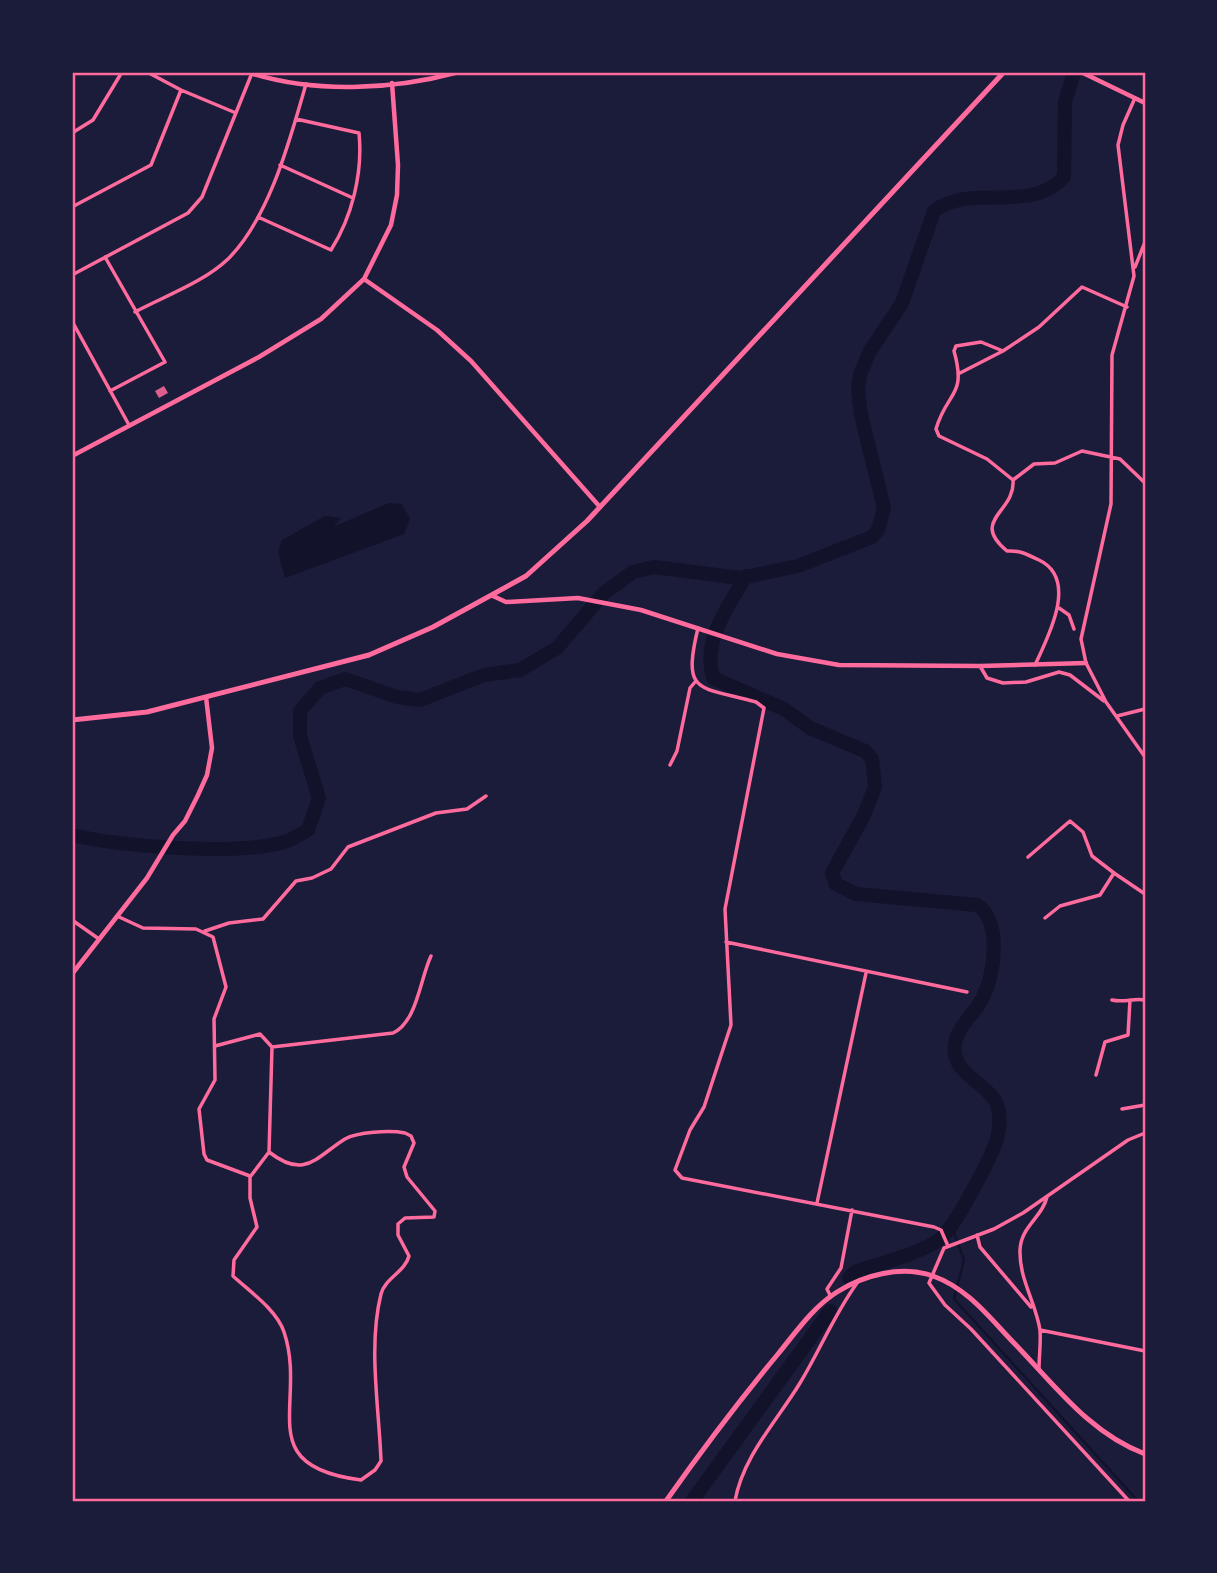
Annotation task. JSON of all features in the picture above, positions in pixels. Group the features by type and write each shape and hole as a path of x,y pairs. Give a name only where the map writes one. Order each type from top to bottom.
{"main road":[{"path":"72,720 146,712 369,655 433,627 493,596 555,553 1004,72"},
{"path":"666,1501 724,1419 801,1326 831,1297 879,1274 908,1271 931,1275 969,1296 1090,1422 1118,1442 1145,1454"}],"street":[{"path":"72,133 93,120 122,72"},
{"path":"147,72 181,90 236,113"},
{"path":"72,275 188,213 195,206 202,197 250,73 306,84 356,87 459,72"},
{"path":"1081,72 1145,103"},
{"path":"72,456 259,356 321,319 364,279 390,225 397,195 398,165 392,83"},
{"path":"135,312 227,260 258,217 296,119 306,84"},
{"path":"72,207 151,165 181,90"},
{"path":"1134,268 1118,145 1123,125 1135,98"},
{"path":"258,217 331,250 345,228 353,198 360,149 359,133 296,119"},
{"path":"279,165 353,198"},
{"path":"1105,702 1086,663 1082,625 1111,504 1112,355 1127,307 1134,268 1145,242"},
{"path":"105,257 165,362 110,391"},
{"path":"364,279 437,330 464,354 600,507"},
{"path":"960,373 1003,351 1039,327 1082,286 1127,307"},
{"path":"72,321 129,425"},
{"path":"1003,351 981,342 956,346 954,351 960,373 959,386 944,409 936,429 939,436 987,459 1013,480"},
{"path":"1035,665 1059,608 1057,579 1052,569 1018,550 1007,551 993,536 991,529 994,520 1012,496 1013,480 1034,464 1055,463 1082,451 1112,455 1145,483"},
{"path":"493,596 506,602 578,598 641,610 777,654 809,661 865,667 1086,663"},
{"path":"1059,608 1069,615 1074,629"},
{"path":"698,627 690,669 695,682 764,708 725,909 724,942 731,1025 704,1107 690,1130 675,1170 682,1178 934,1227 941,1230 948,1246"},
{"path":"980,666 987,678 1003,682 1026,682 1059,672 1070,675 1105,702 1145,757"},
{"path":"670,765 677,751 690,688 695,682"},
{"path":"72,974 185,821 210,762 206,697"},
{"path":"1117,716 1145,709"},
{"path":"117,916 143,928 205,931 229,923 263,919 296,881 312,878 331,869 348,847 436,813 467,809 486,796"},
{"path":"1027,857 1070,821 1083,832 1092,856 1145,894"},
{"path":"1045,918 1060,906 1100,895 1114,873"},
{"path":"72,920 99,939"},
{"path":"205,931 213,937 226,986 214,1019 213,1088 199,1110 204,1154 207,1160 250,1177"},
{"path":"724,942 967,992"},
{"path":"272,1047 401,1030 409,1020 431,956"},
{"path":"817,1203 866,973"},
{"path":"1112,1000 1124,1003 1130,1000 1145,1000"},
{"path":"1096,1075 1105,1042 1128,1035 1130,1000"},
{"path":"215,1046 260,1034 272,1047 269,1152 250,1177 250,1198 257,1227 234,1260 233,1276 284,1330 289,1366 292,1444 306,1463 361,1480 376,1470 381,1461 376,1346 382,1289 402,1270 409,1255 398,1235 398,1224 405,1218 434,1217 435,1211 407,1177 404,1167 414,1143 411,1136 404,1133 347,1138 328,1155 309,1164 286,1163 269,1152"},
{"path":"1122,1109 1145,1105"},
{"path":"1129,1501 971,1329 945,1305 929,1283 939,1257 948,1246 1004,1224 1128,1140 1145,1133"},
{"path":"1039,1369 1040,1330 1022,1273 1020,1250 1022,1234 1044,1208 1047,1197"},
{"path":"831,1297 827,1289 841,1268 852,1210"},
{"path":"977,1235 980,1247 1033,1309"},
{"path":"735,1501 737,1490 758,1444 801,1382 838,1310 858,1282"},
{"path":"1040,1330 1145,1351"}],"shaded area":[{"path":"389,503 402,504 410,519 404,534 285,578 278,552 282,540 325,516 341,518 333,527"}],"building":[{"path":"164,386 168,393 159,398 155,391"}],"waterway":[{"path":"72,835 147,846 209,849 264,846 287,841 308,830 319,798 300,736 300,711 320,688 345,679 397,697 420,700 484,675 520,670 557,648 604,593 633,572 654,567 740,578 798,566 872,537 878,530 884,508 861,415 858,389 860,374 870,351 902,303 934,211 949,203 966,199 1034,194 1050,188 1064,177 1065,102 1074,72"},
{"path":"746,576 714,637 711,650 713,678 784,709 810,728 865,751 872,759 875,787 863,817 832,873 836,884 856,894 977,905 985,913 993,936 993,963 987,989 958,1033 955,1051 961,1068 996,1102 999,1111 997,1139 962,1208 939,1240 909,1254 855,1272 849,1278"},
{"path":"952,1227 964,1260 954,1299 1138,1501"},
{"path":"692,1501 830,1311"}]}
